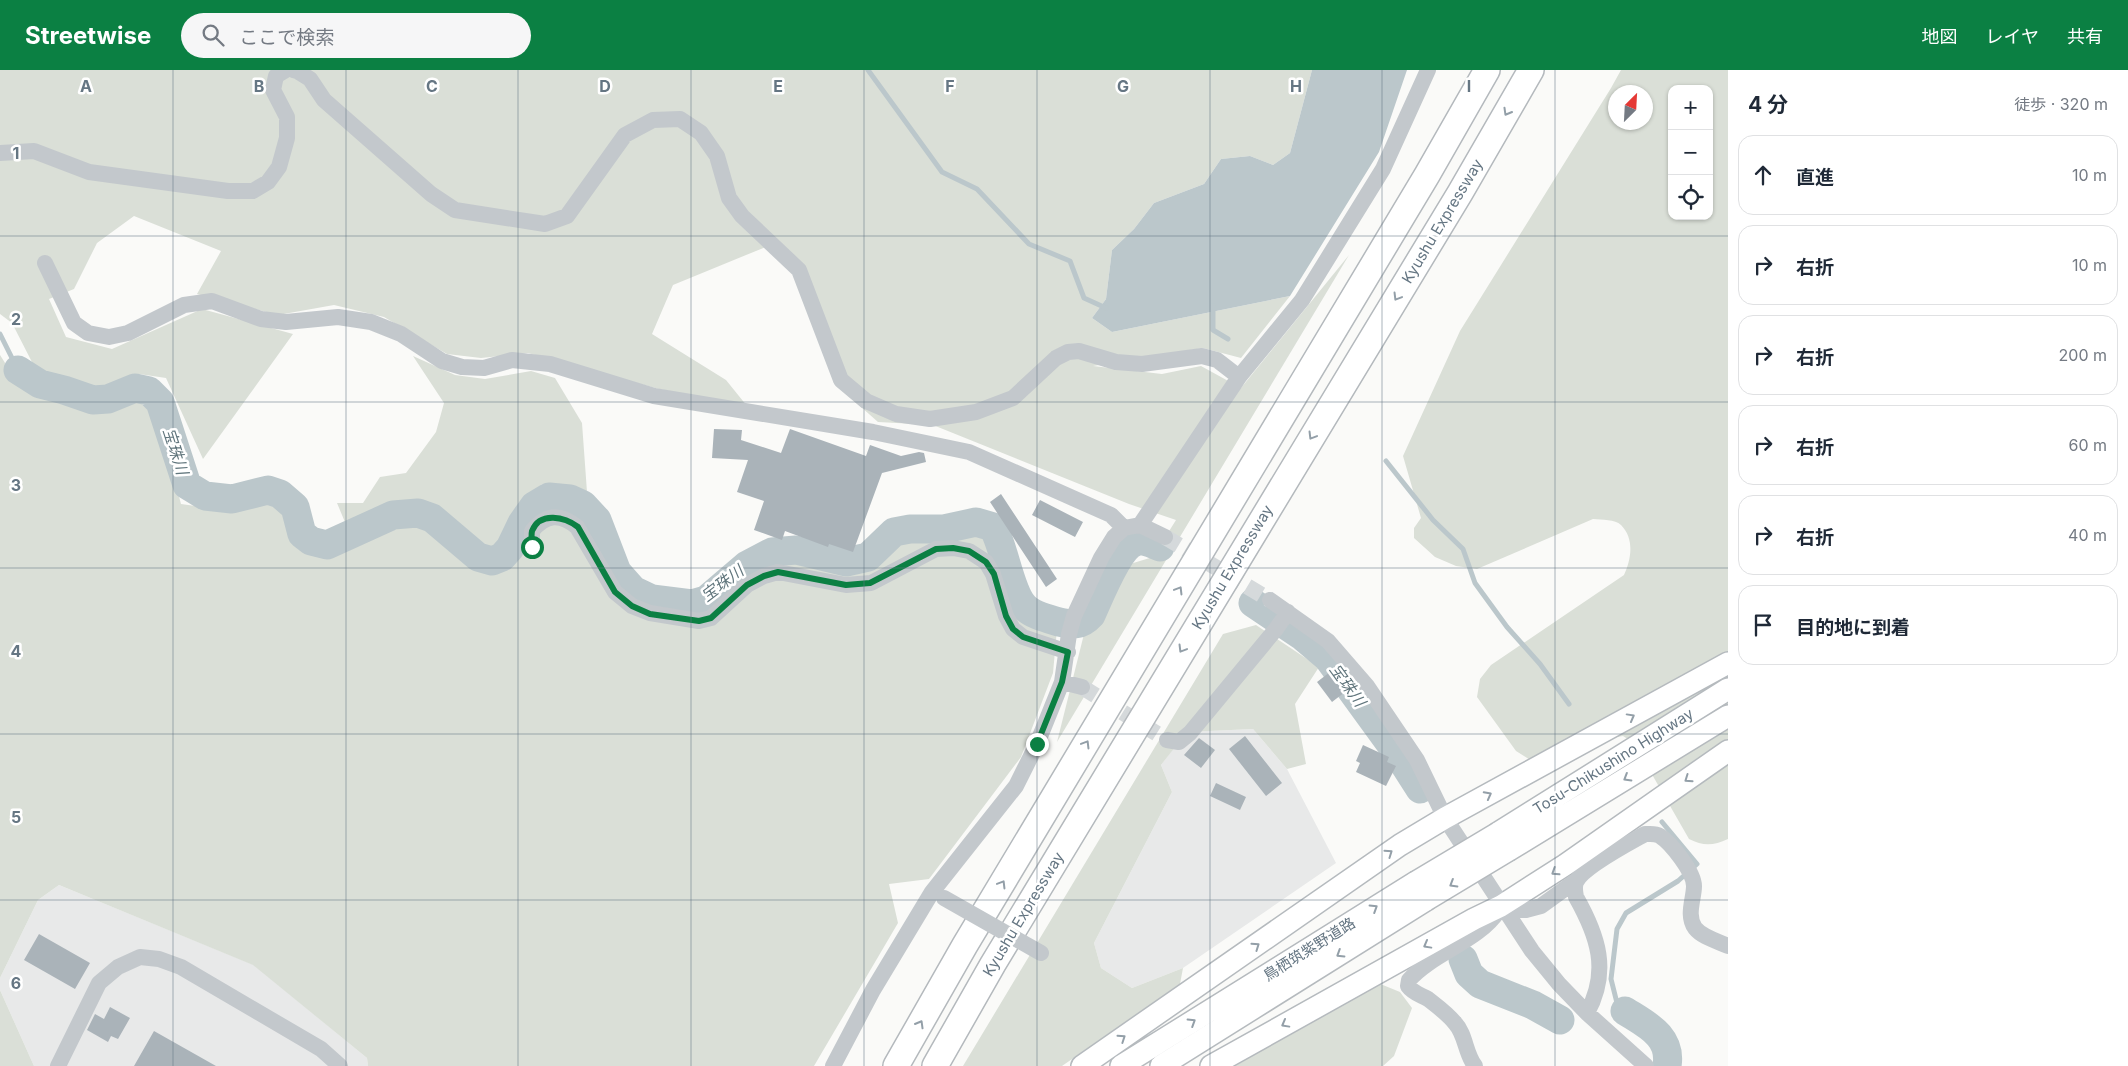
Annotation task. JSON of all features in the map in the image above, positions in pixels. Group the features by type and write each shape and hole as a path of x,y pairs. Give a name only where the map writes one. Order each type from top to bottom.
{"highway":[{"path":"896,1066 965,946 1417,192 1487,70"},
{"name":"Kyushu Expressway","path":"935,1066 993,964 1455,202 1531,70"}],"main road":[{"path":"1082,1066 1400,845 1445,818 1728,663"},
{"name":"Tosu-Chikushino Highway","path":"1504,842 1728,689"},
{"name":"Tosu-Chikushino Highway","path":"1504,842 1728,716"},
{"path":"1211,1066 1474,919 1501,906 1565,865 1728,751"},
{"name":"鳥栖筑紫野道路","path":"1120,1066 1504,842"},
{"name":"鳥栖筑紫野道路","path":"1161,1066 1421,891"}],"street":[{"path":"0,153 34,151 89,172 228,192 253,191 268,182 279,167 287,138 287,117 273,90 276,76 286,70"},
{"path":"293,70 297,70 310,79 324,100 431,194 455,210 546,224 567,216 625,135 653,120 680,119 701,133 717,156 729,198 742,216 799,270 841,380 866,401 896,414 930,419 976,412 1013,398 1056,358 1068,352 1079,351 1116,362 1142,364 1202,356 1217,360 1239,377"},
{"path":"833,1066 873,990 1016,786 1037,744 1062,682 1068,652 1069,634 1074,616 1101,558 1114,537 1132,526 1239,377 1302,300 1382,169 1428,70"},
{"path":"45,263 74,323 88,333 109,337 128,334 184,304 212,301 270,320 286,322 338,317 371,322 401,334 442,361 462,367 484,368 512,360 550,364 654,396 873,432 969,452 1132,526 1165,537"},
{"path":"532,547 532,531 541,520 555,517 569,520 578,527 615,592 632,606 650,614 699,621 711,618 747,585 764,576 778,572 846,585 870,583 936,549 953,548 969,551 986,562 994,574 1006,616 1013,629 1023,637 1068,652"},
{"path":"1270,600 1283,619 1328,641 1367,686 1417,760 1445,818 1532,951 1559,984 1587,1013 1646,1066"},
{"path":"1168,740 1179,742 1190,733 1283,619"},
{"path":"1062,682 1082,687"},
{"path":"1501,906 1526,910 1541,906 1594,865 1645,834 1654,834 1670,845 1689,872 1694,885 1691,919 1694,927 1704,936 1728,946"},
{"path":"1577,880 1574,890 1576,897 1598,943 1599,956 1600,973 1593,1001 1587,1013"},
{"path":"938,895 1041,952"},
{"path":"1475,1066 1468,1056 1464,1036 1456,1023 1426,998 1412,991 1408,986 1409,980 1452,947 1491,922 1501,906"},
{"path":"58,1066 99,983 118,967 140,957 159,959 181,967 321,1048 340,1066"}],"shaded area":[{"path":"0,70 1312,70 1290,153 1273,165 1250,156 1221,159 1204,184 1154,203 1134,229 1112,250 1106,299 1092,318 1112,332 1290,296 1241,358 1203,348 1093,366 1162,374 1201,366 1241,388 1349,255 1057,742 1084,634 1130,564 1153,557 1176,520 1129,504 933,425 878,422 834,383 801,281 768,246 673,285 652,334 726,380 747,406 659,389 528,353 481,358 447,354 384,317 334,305 278,315 197,294 221,251 134,216 97,243 74,289 49,299 66,337 112,349 202,309 293,334 203,459 166,378 139,374 101,388 35,368 12,323 0,314"},
{"path":"1312,70 1407,70 1379,152 1290,296 1112,332 1092,318 1106,299 1112,250 1134,229 1154,203 1204,184 1221,159 1250,156 1273,165 1290,153"},
{"path":"1621,70 1728,70 1728,839 1718,843 1704,844 1689,839 1634,743 1623,736 1605,739 1535,763 1516,751 1477,697 1480,679 1491,665 1624,575 1630,556 1630,543 1625,531 1618,523 1593,519 1477,569 1456,566 1435,557 1414,538 1414,528 1421,518 1403,456 1460,331 1608,93 1608,130 1653,130 1653,85 1613,85"},
{"path":"0,355 19,385 104,413 132,400 156,410 181,504 224,510 262,497 284,508 298,549 330,553 385,526 427,522 477,566 493,568 514,556 530,523 541,511 557,506 579,511 594,524 614,578 636,599 692,609 709,604 762,563 792,559 847,570 870,561 903,538 946,540 970,532 992,542 1017,610 1057,629 1053,673 1021,757 929,879 889,884 898,923 814,1066 368,1066 367,1058 253,965 59,885 38,900 0,978"},
{"path":"413,356 455,375 485,379 531,371 555,378 582,423 587,492 542,484 514,515 501,544 480,549 429,509 395,509 347,527 337,503 363,503 380,477 406,473 436,432 444,403"},
{"path":"1256,625 1319,667 1295,704 1306,764 1287,769 1253,729 1187,732 1161,765 1172,792 1094,943 1101,968 1132,988 1183,968 1180,984 1062,1066 963,1066 1223,634"},
{"path":"1253,729 1287,769 1336,863 1183,968 1132,988 1101,968 1094,943 1172,792 1161,765 1186,732"},
{"path":"59,885 254,965 367,1058 368,1066 34,1066 0,990 0,978 38,900"},
{"path":"1378,983 1400,992 1412,1008 1394,1056 1383,1066 1235,1066"},
{"path":"0,990 34,1066 0,1066"}],"building":[{"path":"714,429 742,430 741,440 781,453 790,429 866,456 870,445 901,456 919,452 924,453 926,462 882,473 853,552 829,544 828,547 785,531 782,540 754,530 764,501 737,492 748,460 712,458"},
{"path":"1001,494 1057,579 1046,587 990,502"},
{"path":"1040,500 1083,522 1075,537 1032,515"},
{"path":"1330,672 1345,692 1332,702 1317,682"},
{"path":"1245,736 1282,783 1266,796 1229,749"},
{"path":"1199,738 1215,750 1201,768 1184,755"},
{"path":"1363,745 1389,757 1387,762 1396,766 1386,786 1356,772 1360,763 1356,761"},
{"path":"1216,783 1246,797 1240,810 1210,796"},
{"path":"39,934 90,963 75,989 24,960"},
{"path":"110,1007 130,1018 118,1039 111,1036 108,1042 87,1030 95,1014 104,1019"},
{"path":"154,1031 216,1066 134,1066"}],"waterway":[{"path":"868,70 942,172 977,189 1029,244 1070,261 1084,298 1106,308"},
{"path":"1213,306 1213,330 1228,339"},
{"path":"0,334 18,370"},
{"name":"宝珠川","path":"18,370 40,384 93,400 108,399 135,388 149,391 160,402 187,485 205,496 232,499 268,490 280,494 295,507 302,534 311,541 327,545 393,515 418,513 432,518 478,557 492,561 502,557 510,548 522,523 534,506 549,497 570,499 583,505 597,520 617,572 633,590 652,599 692,604 706,600 747,565 772,552 796,550 846,562 868,557 894,532 910,529 944,529 976,522 993,527 1011,581 1024,606 1050,620 1076,624 1084,621 1091,615 1110,573 1131,545 1141,541 1160,547"},
{"path":"1386,461 1433,520 1463,549 1475,583 1507,627 1540,664 1569,704"},
{"name":"宝珠川","path":"1253,603 1302,636 1328,658 1397,753 1420,789"},
{"path":"1625,1011 1617,1003 1611,979 1617,929 1626,913 1678,881 1697,864 1662,822"},
{"name":"宝珠川","path":"1463,959 1469,974 1480,984 1533,1005 1560,1020"},
{"name":"宝珠川","path":"1625,1011 1656,1032 1662,1039 1668,1056 1667,1066"}],"tunnel":[{"path":"1165,537 1270,600"},
{"path":"1082,687 1167,740"}],"route":[{"path":"532,547 532,531 541,520 555,517 569,520 578,527 615,592 632,606 650,614 699,621 711,618 747,585 764,576 778,572 846,585 870,583 936,549 953,548 969,551 986,562 994,574 1006,616 1013,629 1023,637 1068,652 1062,682 1037,744"}]}
